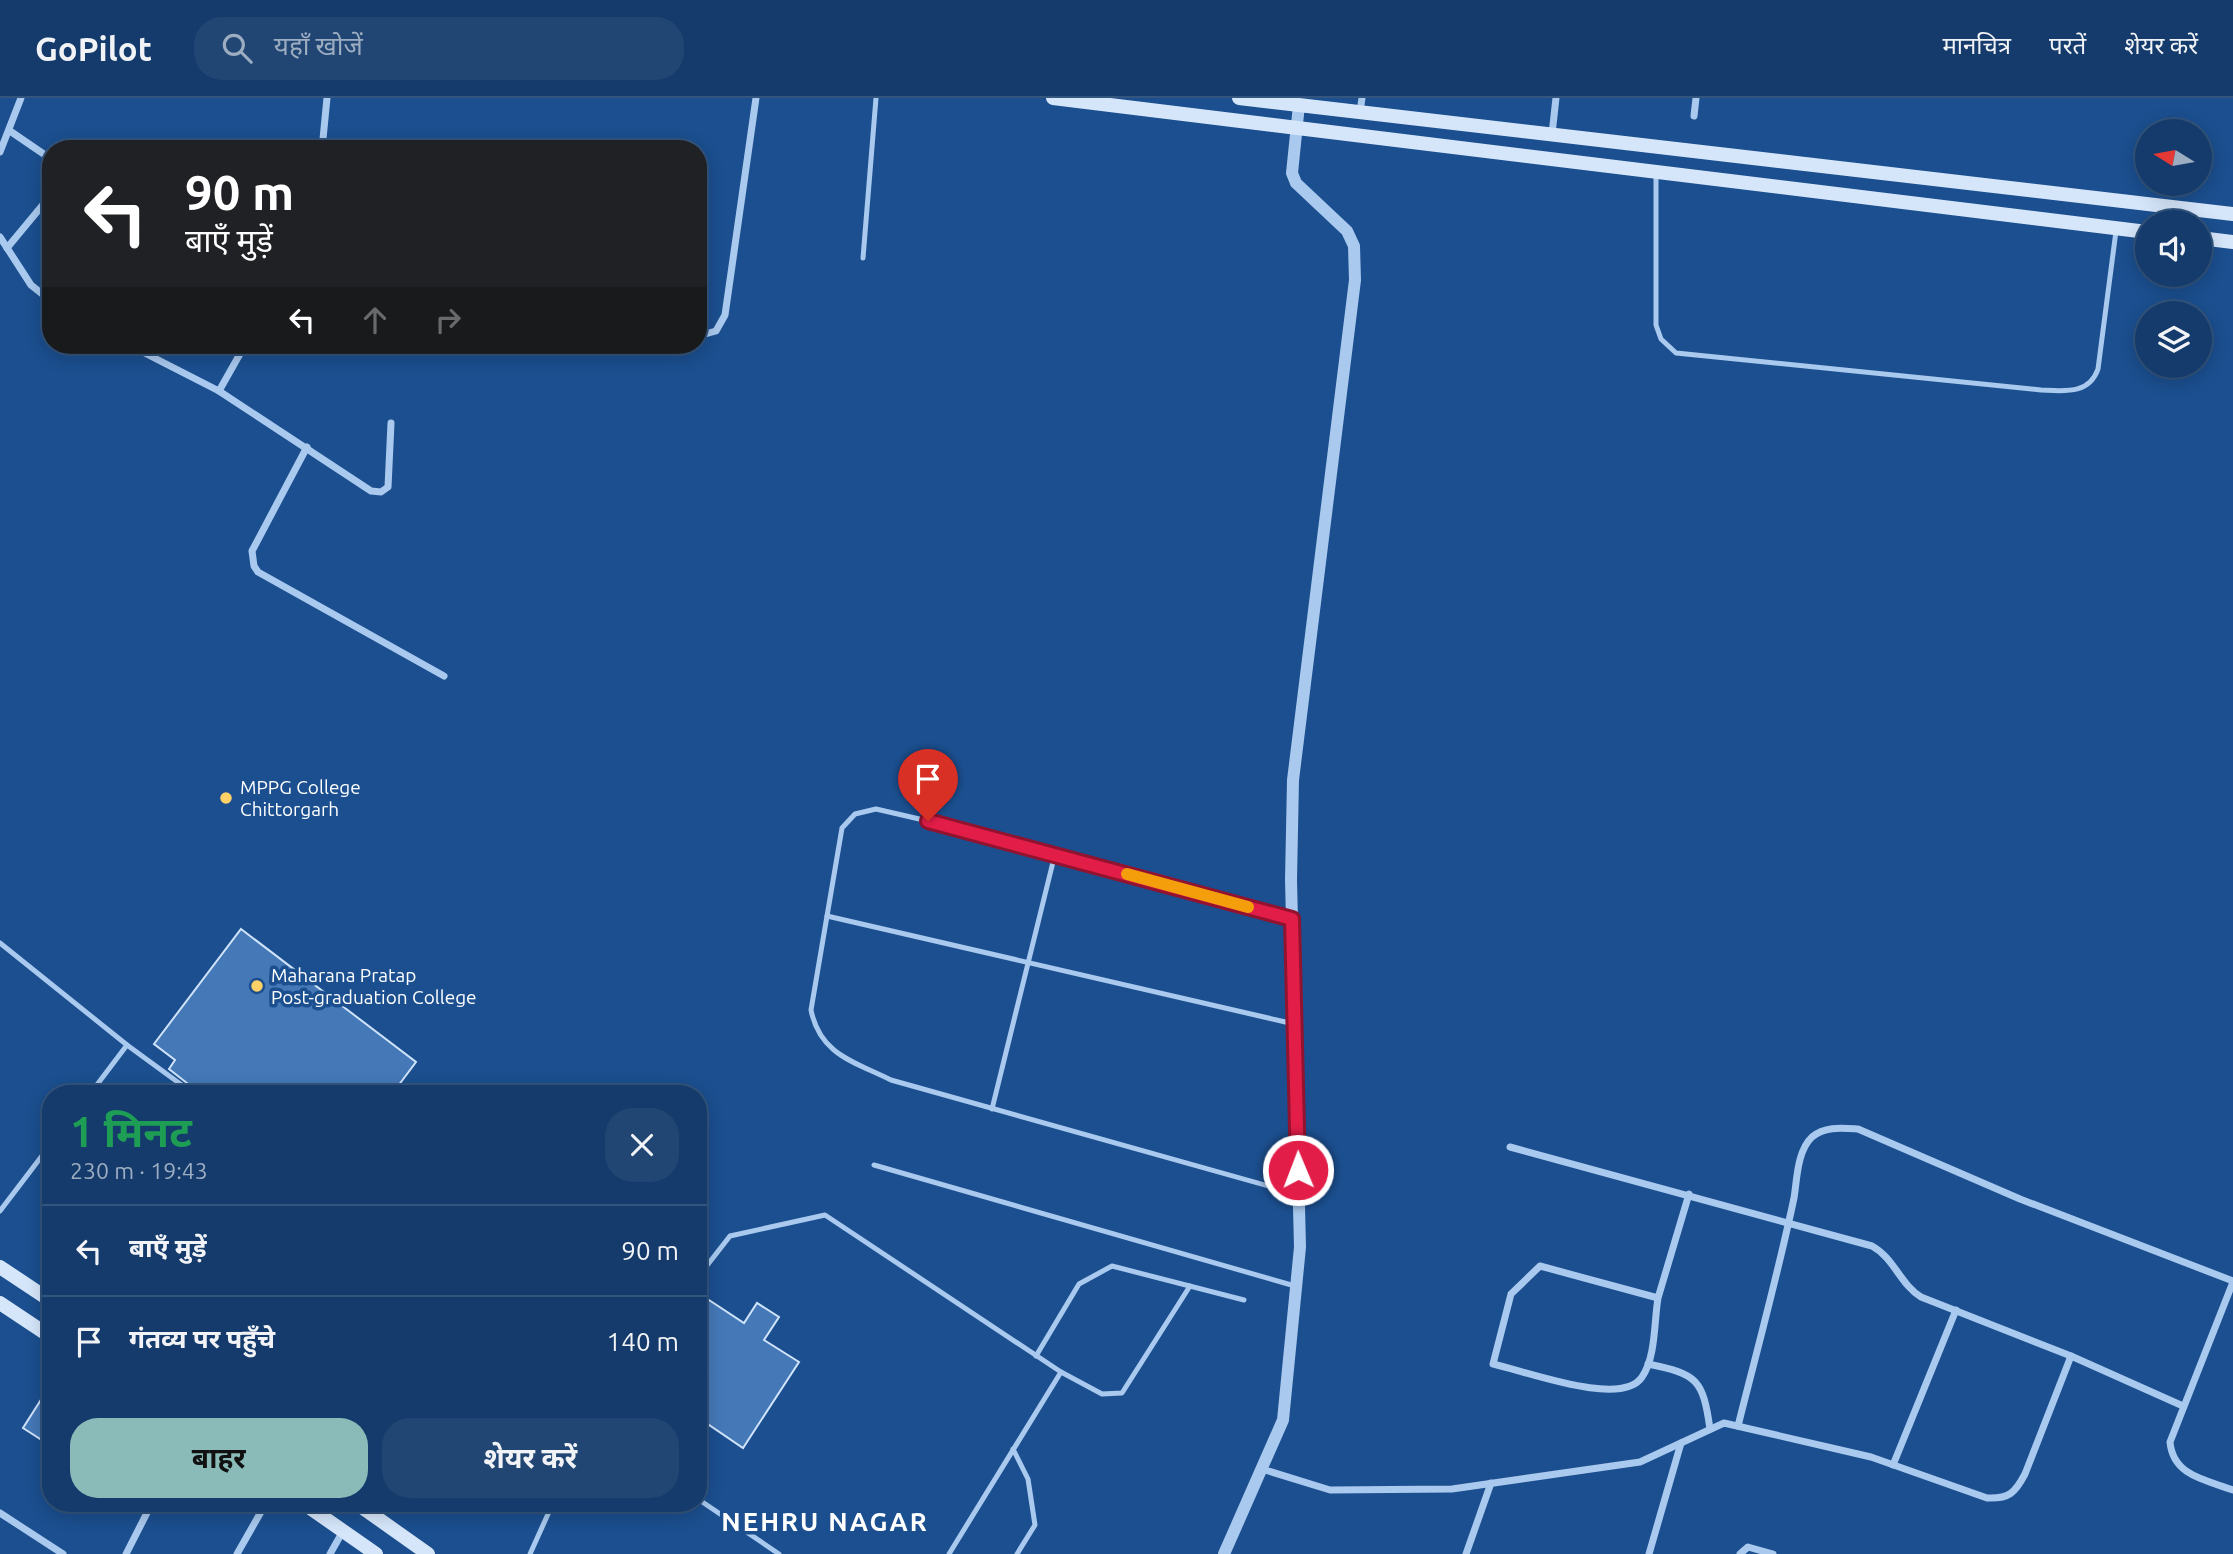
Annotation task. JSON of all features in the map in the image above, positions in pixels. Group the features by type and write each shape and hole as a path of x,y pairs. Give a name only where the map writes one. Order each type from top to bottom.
{"main road":[{"path":"1053,98 1296,130 2135,230"},
{"path":"1239,98 1299,105 1361,105 1552,134 2233,214"},
{"path":"2212,239 2233,242"},
{"path":"0,1267 42,1295"},
{"path":"0,1303 42,1331"},
{"path":"316,1512 376,1554"},
{"path":"369,1512 428,1554"}],"street":[{"path":"0,152 21,98"},
{"path":"323,140 327,98"},
{"path":"707,334 716,331 725,315 756,98"},
{"path":"1552,134 1556,98"},
{"path":"1694,116 1696,98"},
{"path":"1224,1554 1283,1420 1300,1247 1292,919 1293,780 1355,280 1354,246 1347,231 1296,183 1292,173 1299,105"},
{"path":"10,131 42,153"},
{"path":"7,248 42,206"},
{"path":"0,237 31,285 42,293"},
{"path":"147,354 219,391 370,491 381,492 388,488 391,423"},
{"path":"219,391 240,354"},
{"path":"307,447 252,551 254,566 258,572 444,676"},
{"path":"1738,1426 1789,1223 1803,1151 1811,1138 1837,1127 1857,1129 2020,1199 2233,1282 2170,1443 2171,1457 2186,1472 2233,1490"},
{"path":"1510,1147 1689,1194 1882,1251 1910,1291 2071,1356 2183,1406"},
{"path":"1658,1298 1540,1266 1511,1294 1493,1364 1600,1390 1622,1391 1637,1384 1648,1364 1658,1298 1689,1194"},
{"path":"1893,1465 1956,1310"},
{"path":"1262,1469 1330,1490 1452,1489 1640,1462 1724,1423 1893,1465 1987,1498 2011,1496 2025,1474 2071,1356"},
{"path":"1648,1364 1682,1371 1693,1379 1706,1403 1710,1429"},
{"path":"1649,1554 1681,1443"},
{"path":"1466,1554 1491,1483"},
{"path":"126,1554 147,1512"},
{"path":"237,1554 261,1512"},
{"path":"0,1513 62,1554"},
{"path":"330,1554 343,1531"},
{"path":"1740,1554 1744,1548 1752,1547 1773,1554"}],"lane":[{"path":"863,258 876,98"},
{"path":"1656,173 1656,325 1661,339 1676,353 2041,390 2068,392 2080,389 2090,384 2098,369 2116,228"},
{"path":"1292,919 954,827 876,809 865,810 855,814 842,828 811,1010 815,1029 837,1054 891,1080 1298,1194"},
{"path":"992,1109 1055,854"},
{"path":"827,916 1294,1024"},
{"path":"0,943 127,1045 182,1085"},
{"path":"97,1085 127,1045"},
{"path":"0,1211 42,1156"},
{"path":"874,1165 1296,1287"},
{"path":"707,1265 730,1236 825,1215 1036,1356 1102,1394 1122,1392 1190,1286"},
{"path":"1036,1356 1079,1284 1112,1266 1244,1300"},
{"path":"949,1554 1061,1372"},
{"path":"1013,1449 1028,1479 1035,1525 1017,1554"},
{"path":"707,1505 779,1554"},
{"path":"530,1554 549,1512"}],"building":[{"name":"Maharana Pratap Post-graduation College","path":"241,929 416,1062 399,1085 189,1085 169,1069 175,1060 154,1044"},
{"path":"709,1300 744,1323 757,1303 779,1317 764,1340 799,1362 743,1448 709,1425 707,1428"},
{"path":"42,1398 42,1440 23,1428"}],"slow traffic":[{"path":"1127,874 1248,907"}],"place":[{"name":"MPPG College Chittorgarh","path":"226,798"},
{"name":"Maharana Pratap Post-graduation College","path":"257,986"}],"district":[{"name":"NEHRU NAGAR","path":"825,1521"}],"route":[{"path":"928,821 1292,919 1298,1170"}]}
